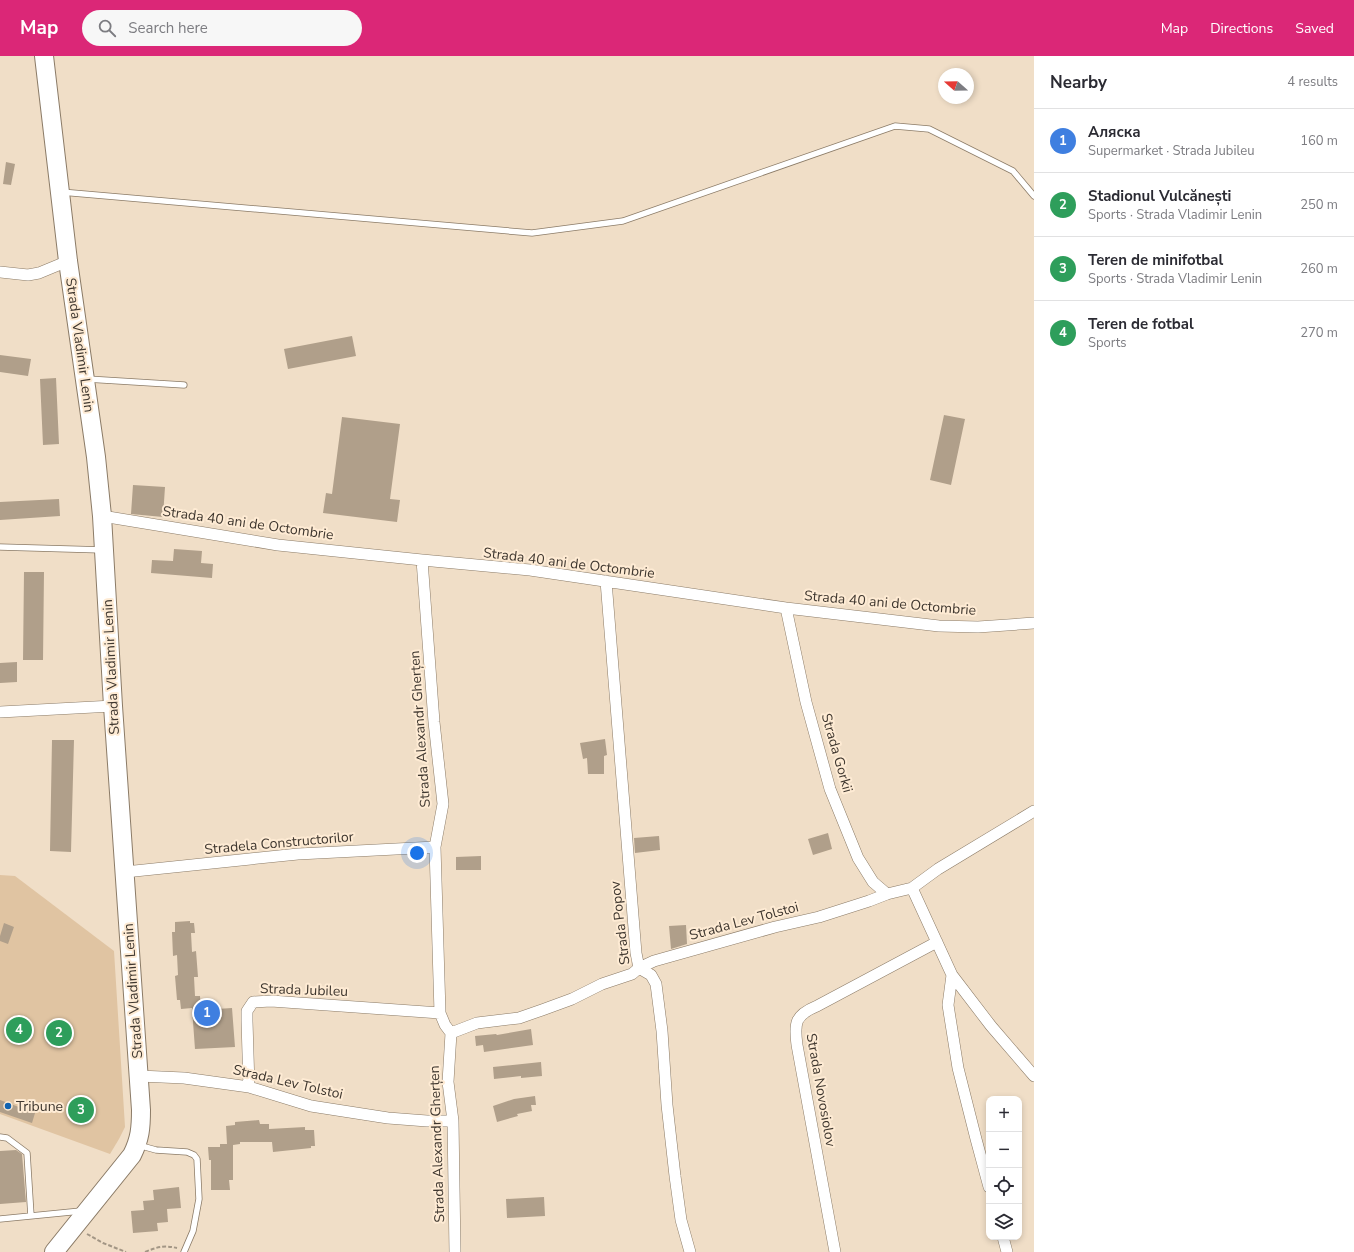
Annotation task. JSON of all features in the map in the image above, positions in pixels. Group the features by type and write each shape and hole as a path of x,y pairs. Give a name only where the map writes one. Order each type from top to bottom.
{"main road":[{"name":"Strada Vladimir Lenin","path":"44,56 59,192 96,457 102,516 112,706 139,1076 141,1131 132,1155 54,1252"}],"street":[{"path":"0,272 28,275 68,261"},
{"name":"Strada 40 ani de Octombrie","path":"102,516 278,545 530,570 786,608 939,626 978,627 1034,623"},
{"name":"Strada Alexandr Gherțen","path":"422,560 434,722 443,804 435,847 440,1013 445,1025 451,1033 448,1082 453,1122 454,1252"},
{"name":"Strada Popov","path":"606,581 636,953 639,968 651,975 656,984 662,1031 667,1105 674,1168 681,1220 690,1252"},
{"name":"Strada Gorkii","path":"786,608 806,702 830,789 858,858 873,882 887,894"},
{"path":"0,712 112,706"},
{"name":"Strada Lev Tolstoi","path":"451,1033 477,1023 519,1018 542,1010 572,999 602,984 632,974 639,968 654,961 690,950 850,908 887,894 912,888 938,869 1034,811"},
{"name":"Stradela Constructorilor","path":"125,872 298,854 435,847"},
{"path":"912,888 952,975 991,1026 1034,1076"},
{"name":"Strada Novosiolov","path":"834,1252 797,1045 795,1031 798,1019 805,1011 937,942"},
{"path":"952,975 948,1005 958,1068 986,1176"},
{"name":"Strada Jubileu","path":"249,1087 247,1010 253,1002 271,1001 440,1013"},
{"name":"Strada Lev Tolstoi","path":"139,1076 184,1078 249,1087 311,1106 388,1118 453,1122"},
{"path":"1004,1240 1007,1252"}],"lane":[{"path":"59,192 532,233 623,222 895,126 929,128 1013,171 1034,196"},
{"path":"84,378 184,385"},
{"path":"0,547 103,550"},
{"path":"0,1137 7,1138 27,1153 31,1216"},
{"path":"137,1145 156,1150 187,1152 194,1155 198,1159 199,1199 193,1231 184,1252"},
{"path":"0,1219 87,1210"}],"path":[{"path":"74,1227 103,1243 126,1252"},
{"path":"145,1252 159,1247 168,1246 184,1252"}],"shaded area":[{"path":"0,875 15,876 114,951 125,1127 110,1154 0,1114"}],"building":[{"path":"6,162 15,164 11,185 3,184"},
{"path":"352,336 356,356 288,369 284,349"},
{"path":"0,355 31,359 28,376 0,372"},
{"path":"56,378 59,444 43,445 40,379"},
{"path":"944,415 965,419 951,485 930,480"},
{"path":"342,417 400,424 390,499 400,500 397,522 323,513 326,493 332,494"},
{"path":"133,485 165,487 163,517 131,514"},
{"path":"59,499 60,516 0,520 0,502"},
{"path":"174,549 202,551 201,563 213,564 212,578 151,573 152,560 173,561"},
{"path":"24,572 44,572 43,660 23,660"},
{"path":"17,662 17,682 0,683 0,663"},
{"path":"605,739 607,755 604,756 604,774 588,774 587,758 583,759 580,743"},
{"path":"52,740 74,740 71,852 50,851"},
{"path":"828,833 832,849 813,855 808,839"},
{"path":"659,836 660,850 635,853 634,838"},
{"path":"481,856 481,870 456,870 456,857"},
{"path":"190,921 190,923 194,923 195,933 191,933 192,952 196,951 198,977 194,977 195,996 200,996 201,1010 232,1008 235,1047 195,1049 192,1008 181,1009 180,1000 177,1000 175,976 178,975 177,955 173,956 172,932 175,932 175,922"},
{"path":"4,923 14,927 8,944 0,941"},
{"path":"686,925 687,944 671,949 669,926"},
{"path":"531,1029 533,1045 484,1052 483,1045 476,1046 475,1036 497,1035"},
{"path":"541,1062 542,1076 521,1078 521,1076 494,1079 493,1067"},
{"path":"535,1096 536,1105 531,1105 532,1111 517,1114 518,1116 497,1122 493,1106 514,1099"},
{"name":"Tribune","path":"0,1100 35,1113 32,1123 0,1112"},
{"path":"259,1120 260,1124 269,1124 269,1129 305,1127 305,1130 314,1130 315,1146 311,1146 311,1148 273,1152 272,1142 240,1142 240,1144 233,1145 233,1180 229,1180 230,1190 211,1190 211,1160 209,1160 208,1147 220,1147 220,1144 227,1144 226,1126 235,1125 235,1122"},
{"path":"16,1150 22,1154 26,1202 0,1204 0,1151"},
{"path":"179,1187 181,1208 167,1209 168,1222 157,1223 158,1231 133,1233 131,1211 144,1210 143,1201 154,1200 153,1190"},
{"path":"544,1197 545,1216 507,1218 506,1199"}],"place":[{"name":"Аляска","path":"207,1013"},
{"name":"Teren de fotbal","path":"19,1030"},
{"name":"Stadionul Vulcănești","path":"59,1033"},
{"name":"Tribune","path":"8,1106"},
{"name":"Teren de minifotbal","path":"81,1110"}]}
